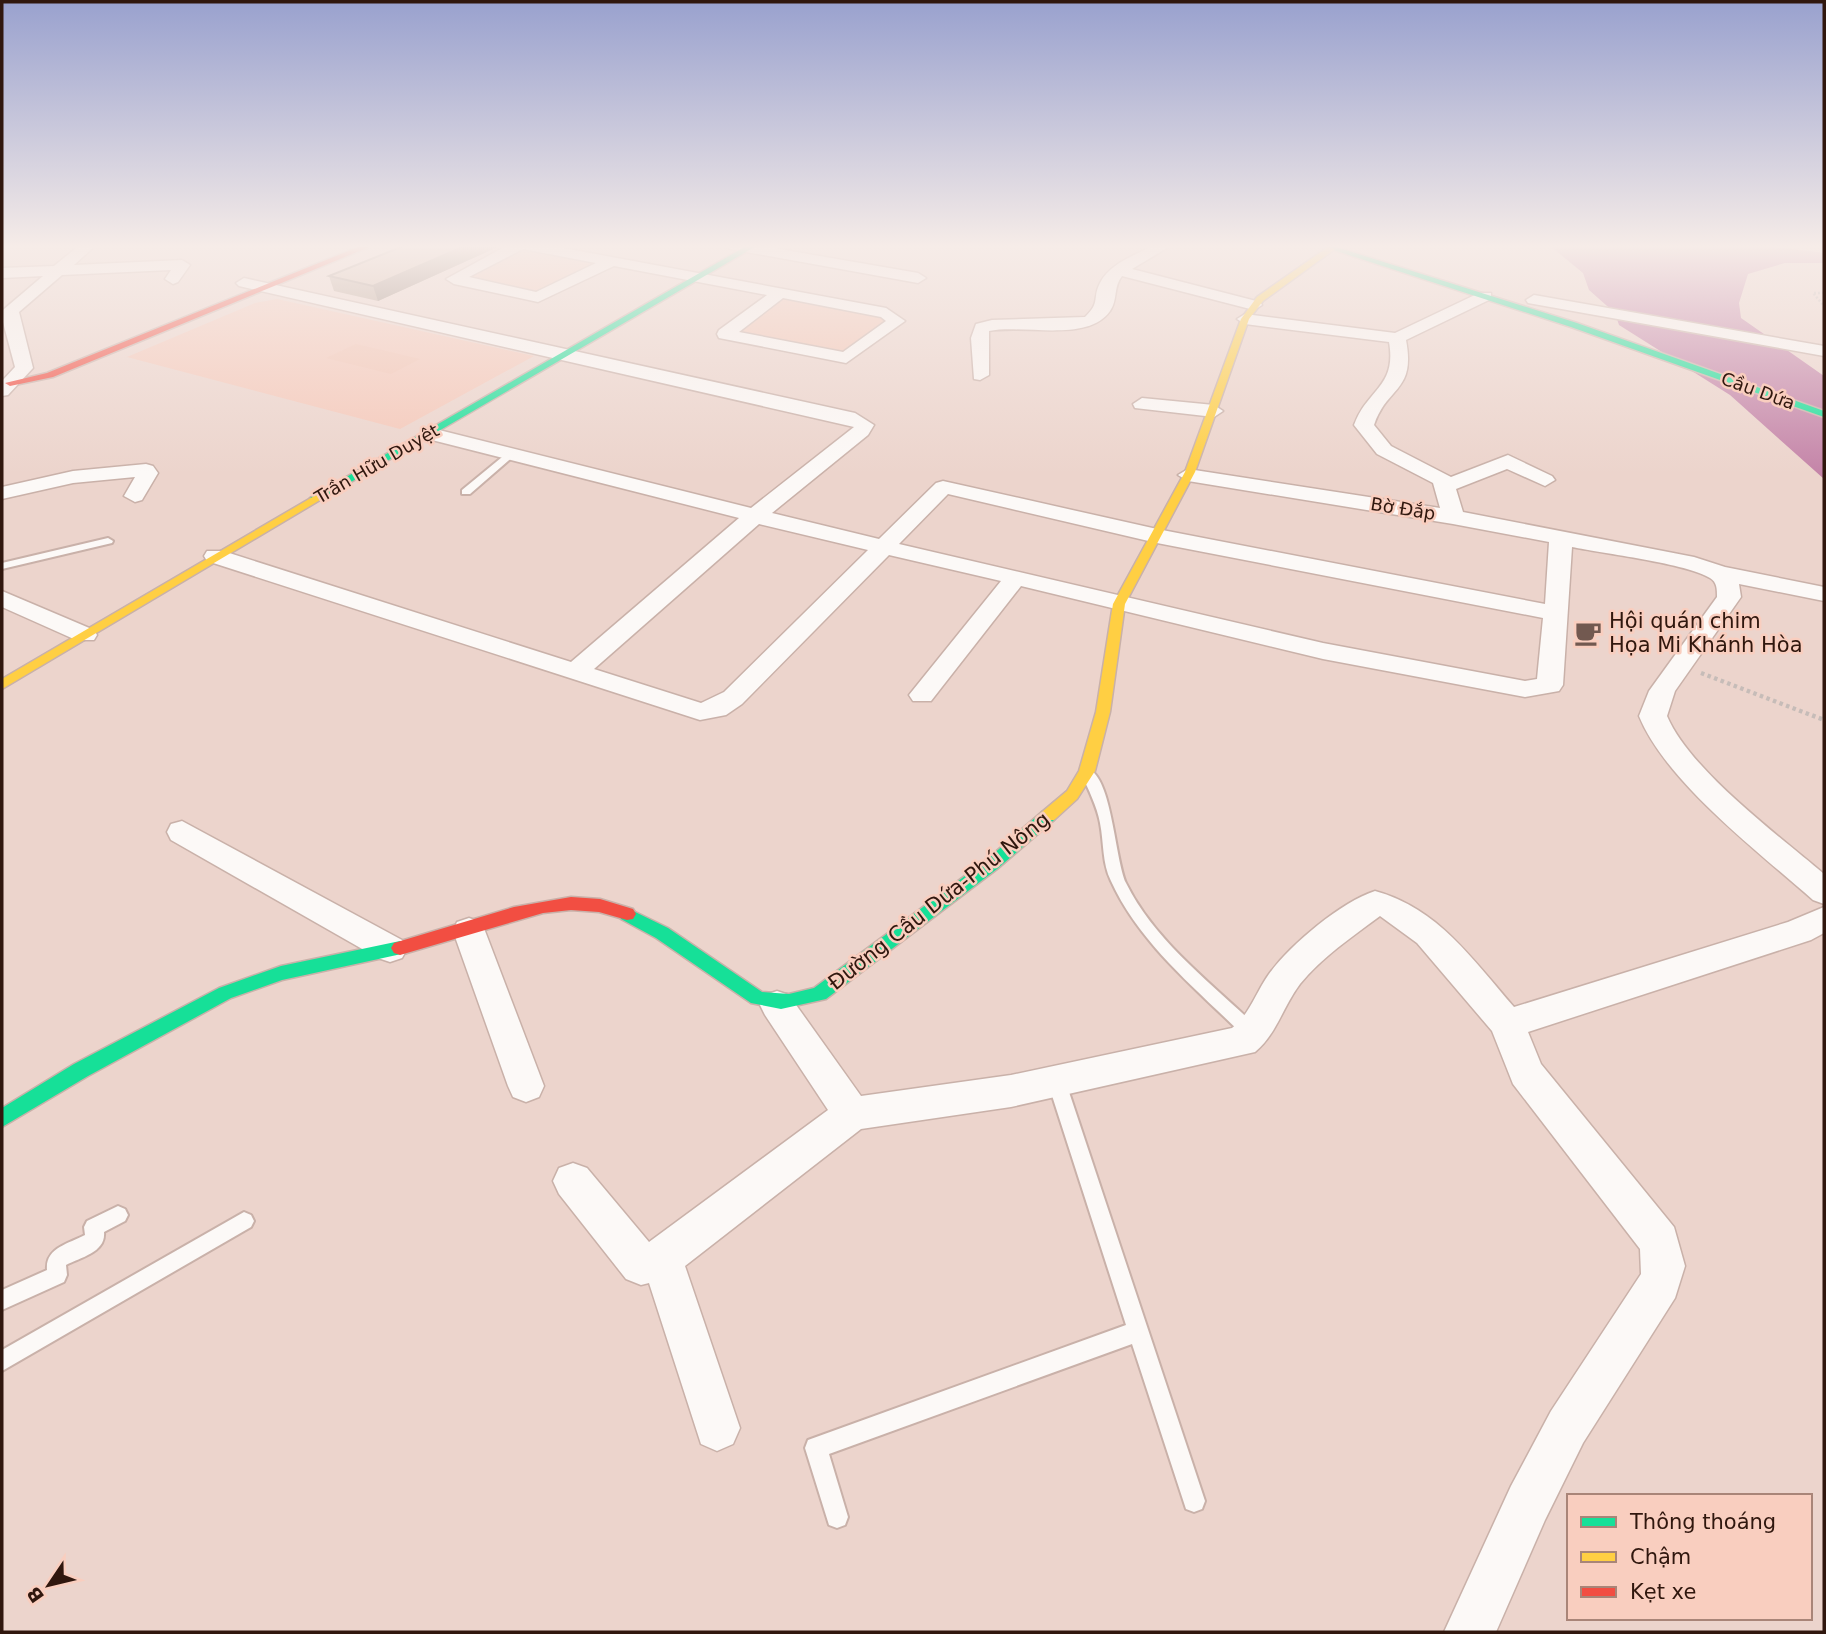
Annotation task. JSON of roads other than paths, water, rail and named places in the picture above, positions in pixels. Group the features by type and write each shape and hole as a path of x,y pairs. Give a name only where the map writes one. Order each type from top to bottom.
{"street":[{"path":"11,321 24,355 24,368"},
{"path":"5,388 24,368 147,321"},
{"path":"5,388 50,375 184,321"},
{"path":"414,321 855,419 864,425 754,516 576,671"},
{"name":"Trần Hữu Duyệt","path":"2,685 215,556 625,321"},
{"path":"739,321 725,331 728,336 846,358 897,321"},
{"path":"980,375 979,338 982,328 1088,321"},
{"name":"Đường Cầu Dứa-Phú Nông","path":"777,1005 796,1003 820,994 837,982 991,865 1072,795 1087,771 1103,712 1119,604 1188,475 1246,321"},
{"path":"1302,321 1397,338 1432,321"},
{"name":"Cầu Dứa","path":"1560,321 1824,414"},
{"name":"Cầu Dứa","path":"1612,321 1824,399"},
{"path":"1641,321 1783,342 1824,351"},
{"path":"112,335 134,341"},
{"name":"Bờ Đắp","path":"1188,475 1453,517 1446,486 1437,474 1384,450 1364,425 1366,418 1392,387 1398,374 1400,357 1397,338"},
{"path":"1142,404 1214,411"},
{"path":"431,433 1014,580 1323,650 1538,689 1550,685 1561,537"},
{"path":"1446,486 1508,461 1545,480"},
{"path":"2,493 74,478 146,470 148,473 135,496"},
{"path":"215,556 700,712 717,709 733,698 943,487 1157,536 1556,613"},
{"path":"1453,517 1670,558 1719,573 1824,594"},
{"path":"1719,573 1729,586 1729,597 1683,666 1662,691 1655,707 1655,722 1699,778 1824,892"},
{"path":"922,695 1014,580"},
{"path":"2,598 85,635"},
{"path":"181,832 390,949"},
{"path":"2,1118 34,1096 200,1004 258,979 334,958 425,944 521,912 575,900 605,905 647,925 738,987 777,1005 852,1115"},
{"path":"573,1181 641,1265 662,1258 852,1115 949,1102 1242,1041 1258,1030 1280,985 1298,965 1374,903 1388,904 1419,926 1507,1024 1526,1073 1639,1212 1659,1241 1664,1266 1660,1283 1561,1438 1469,1632"},
{"path":"1507,1024 1798,931 1824,919"},
{"path":"469,931 526,1086"},
{"path":"662,1258 717,1428"}],"lane":[{"path":"466,492 510,455"},
{"path":"2,566 108,541"},
{"path":"1087,771 1108,827 1108,854 1118,882 1139,916 1186,970 1253,1034"},
{"path":"1056,1079 1194,1501"},
{"path":"2,1300 57,1275 56,1260 95,1240 94,1227 118,1215"},
{"path":"2,1361 244,1221"},
{"path":"837,1517 816,1448 1139,1331"}],"place":[{"name":"Hội quán chim Họa Mi Khánh Hòa","path":"1588,633"}]}
